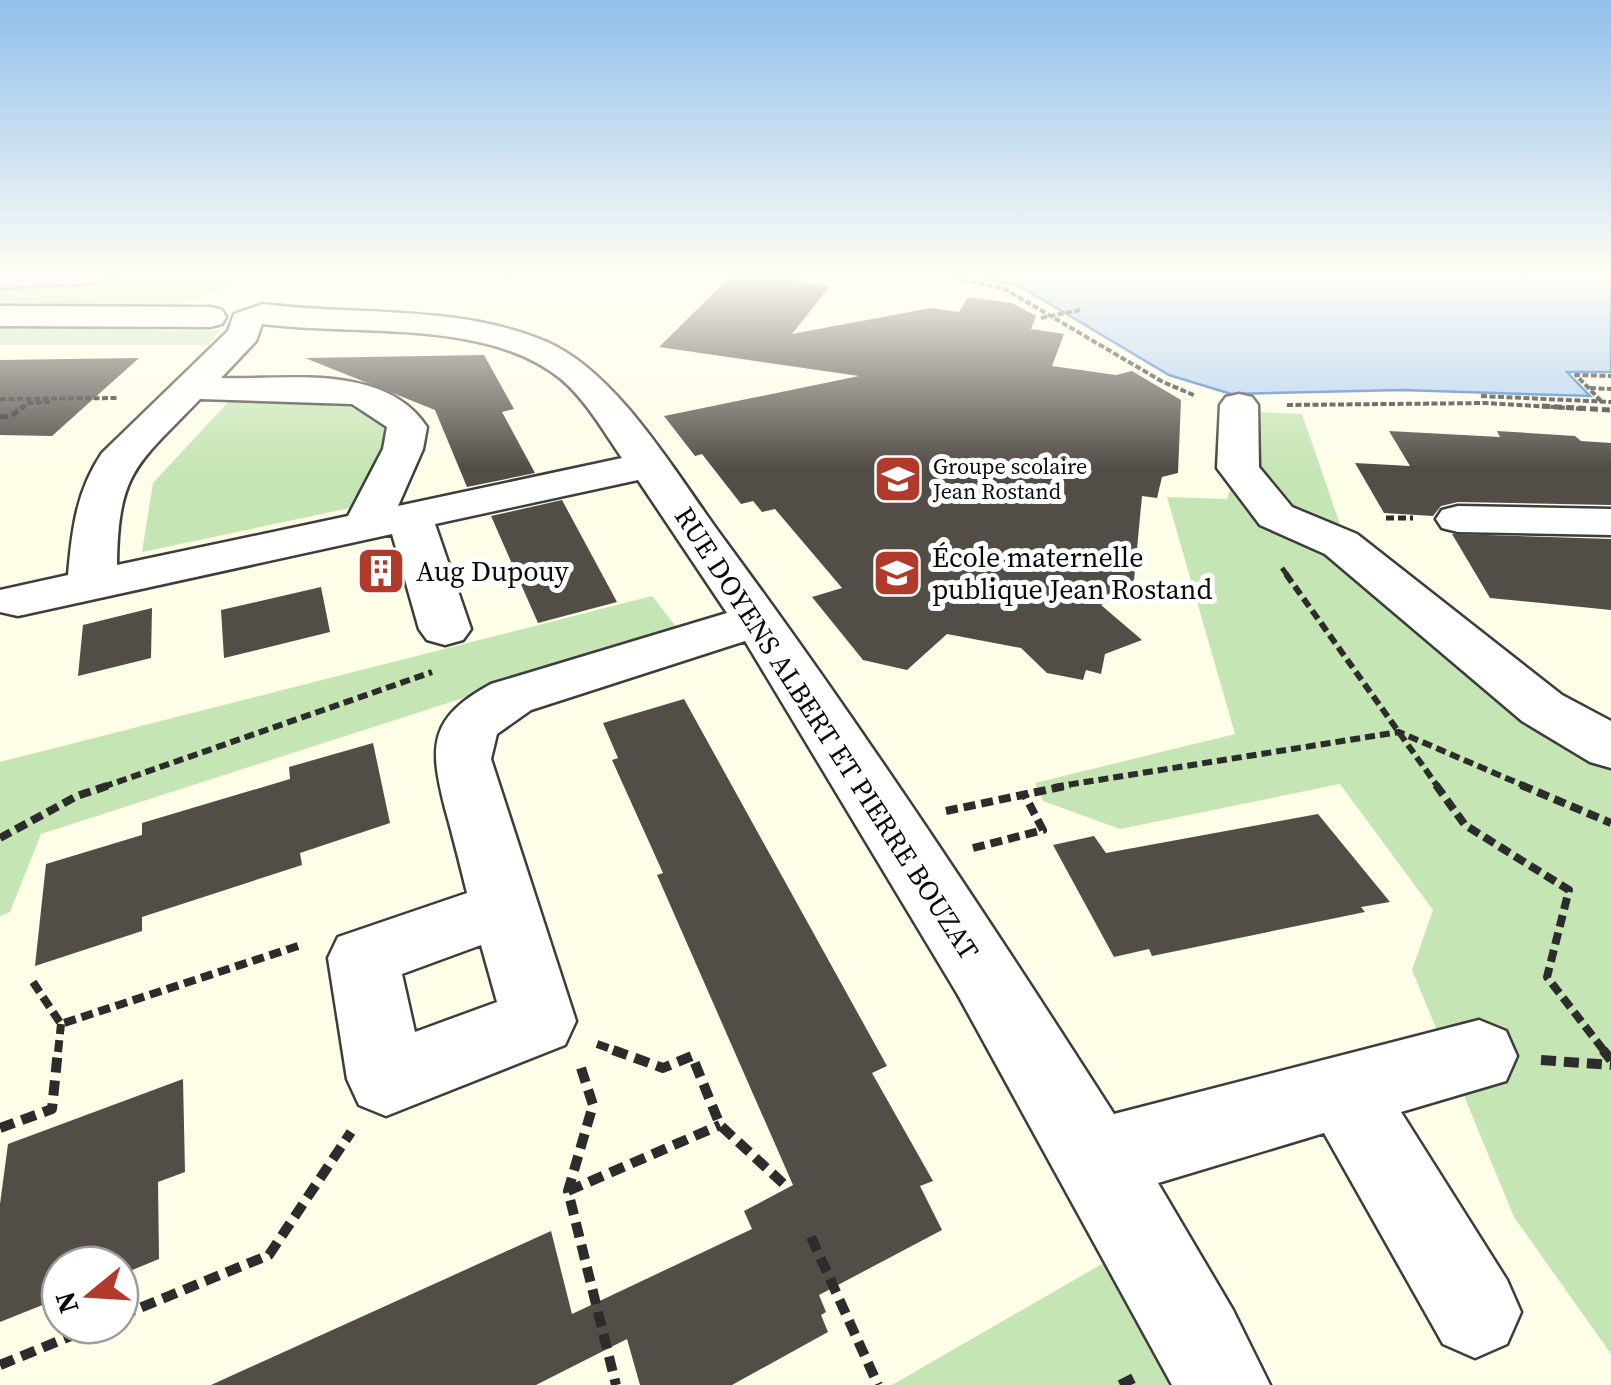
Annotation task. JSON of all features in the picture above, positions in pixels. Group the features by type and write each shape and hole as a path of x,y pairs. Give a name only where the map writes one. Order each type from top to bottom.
{"street":[{"path":"92,586 98,500 104,481 240,339"},
{"name":"RUE DOYENS ALBERT ET PIERRE BOUZAT","path":"502,339 547,354 574,371 648,464 919,863 1095,1160 1222,1385"},
{"path":"187,393 360,393 399,414 406,426 388,524 444,648"},
{"path":"1239,405 1238,468 1276,516 1341,544 1542,708 1611,747"},
{"path":"18,601 388,524 648,464"},
{"path":"1458,519 1611,522"},
{"path":"505,908 363,958 386,1079 554,1027 505,908 462,759 466,735 484,712 511,696 755,621"},
{"path":"1095,1160 1480,1056"},
{"path":"1343,1090 1475,1312"}],"path":[{"path":"1089,339 1193,396 1239,405 1486,403 1611,410"},
{"path":"1602,402 1576,375 1611,376"},
{"path":"1588,388 1611,389"},
{"path":"0,399 187,393"},
{"path":"1486,403 1481,396 1611,402"},
{"path":"0,416 11,416 28,403 50,402"},
{"path":"1276,516 1280,566 1465,825 1569,890 1547,978 1611,1060"},
{"path":"0,838 77,796 444,648"},
{"path":"950,824 942,812 1023,792 1398,732 1611,824"},
{"path":"959,837 968,850 1043,830 1023,792"},
{"path":"62,1024 308,943 363,958"},
{"path":"0,1128 52,1109 62,1024 33,982"},
{"path":"554,1027 662,1068 692,1056 720,1125 788,1188"},
{"path":"554,1027 594,1105 568,1191 616,1385"},
{"path":"140,1308 270,1255 386,1079"},
{"path":"568,1191 720,1125"},
{"path":"811,1237 878,1385"},
{"path":"0,1365 49,1345"}],"green space":[{"path":"0,339 214,339 209,345 0,345"},
{"path":"232,398 361,404 388,424 393,441 355,507 142,552 153,483"},
{"path":"1258,412 1302,414 1344,536 1511,694 1560,692 1611,749 1611,1354 1514,1217 1412,970 1433,910 1340,784 1120,829 1043,801 1035,783 1235,734 1167,497 1227,499"},
{"path":"652,596 678,629 41,834 10,912 0,916 0,762"},
{"path":"1114,1257 1179,1385 892,1385"}],"water":[{"path":"1108,339 1611,339 1611,372 1567,372 1590,396 1402,390 1231,394 1169,375"}],"building":[{"name":"Groupe scolaire Jean Rostand","path":"667,339 1062,339 1052,366 1116,375 1132,371 1181,400 1178,473 1162,477 1157,498 1142,496 1133,591 1101,605 1142,640 1105,654 1101,674 1086,670 1083,680 1047,673 1021,648 947,634 907,670 863,660 812,597 842,588 775,509 762,512 753,501 741,504 702,454 695,456 664,416 859,376 659,347"},
{"path":"484,355 514,409 502,412 535,473 467,487 435,410 305,358"},
{"path":"139,358 52,436 0,435 0,360"},
{"path":"1389,431 1500,437 1497,431 1575,436 1581,441 1611,443 1611,505 1458,502 1441,506 1433,516 1384,513 1355,463 1410,466"},
{"path":"562,500 617,602 538,623 491,516"},
{"path":"1452,534 1611,539 1611,610 1490,598"},
{"path":"321,587 330,632 224,658 221,610"},
{"path":"152,608 151,658 78,676 83,625"},
{"path":"684,699 887,1066 872,1073 933,1181 920,1186 942,1230 819,1295 828,1332 732,1385 640,1385 627,1339 536,1385 211,1385 551,1231 572,1314 752,1229 744,1211 793,1185 657,875 663,873 612,760 618,758 603,723"},
{"path":"373,743 390,823 300,853 302,865 142,917 142,931 35,966 46,864 142,835 142,823 290,779 289,767"},
{"path":"1318,814 1390,902 1361,907 1365,912 1152,956 1149,949 1114,957 1053,845 1094,836 1106,853"},
{"path":"183,1079 185,1172 158,1182 159,1259 140,1267 140,1245 40,1245 40,1306 0,1322 0,1204 8,1144"}],"place":[{"name":"Groupe scolaire Jean Rostand","path":"898,479"},
{"name":"Aug Dupouy","path":"381,571"},
{"name":"École maternelle publique Jean Rostand","path":"897,573"}]}
